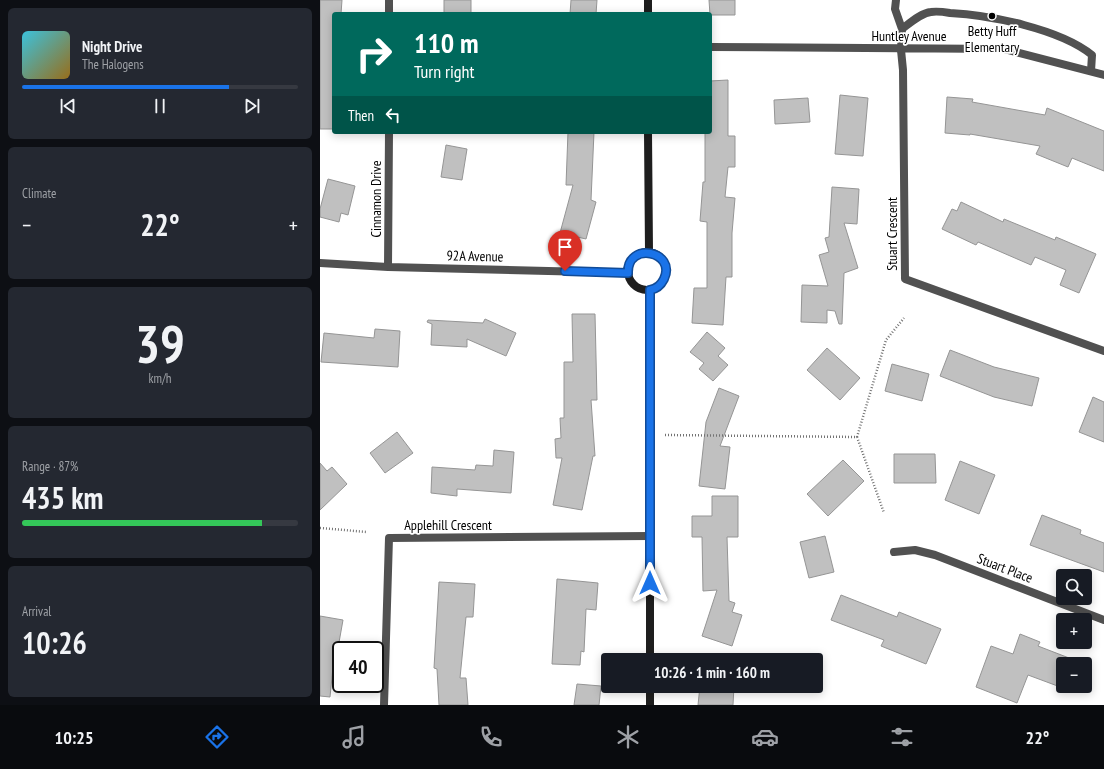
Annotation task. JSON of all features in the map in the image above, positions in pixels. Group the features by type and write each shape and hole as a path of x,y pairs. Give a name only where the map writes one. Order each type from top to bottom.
{"street":[{"path":"389,0 389,12"},
{"path":"648,0 648,12"},
{"path":"896,0 895,9 902,29 901,50"},
{"path":"902,29 913,20 931,12 966,13 1010,21 1062,38 1083,48 1092,55 1091,71"},
{"name":"Huntley Avenue","path":"712,47 901,50 1004,49 1104,75"},
{"name":"Stuart Crescent","path":"901,50 903,70 905,279 1104,351"},
{"name":"Cinnamon Drive","path":"388,267 389,134"},
{"path":"648,134 649,252"},
{"path":"649,252 660,258 666,269 663,281 659,286 650,290 636,287 628,273 629,265 632,259 637,255 649,252"},
{"name":"92A Avenue","path":"320,263 388,267 628,273"},
{"path":"650,290 650,653"},
{"name":"Applehill Crescent","path":"384,705 389,538 650,536"},
{"name":"Stuart Place","path":"894,552 914,550 935,555 1104,620"},
{"path":"650,693 650,705"}],"path":[{"path":"884,513 857,437 886,340 904,318"},
{"path":"666,435 857,437"},
{"path":"320,528 367,532"}],"building":[{"path":"320,0 342,0 341,12 332,12 332,129 320,129"},
{"path":"444,0 471,0 471,12 444,12"},
{"path":"571,0 597,0 596,12 570,12"},
{"path":"709,0 735,0 735,15 712,15 712,12 710,12"},
{"path":"728,80 728,136 735,136 735,167 728,167 725,197 735,198 732,233 732,277 726,277 723,325 692,323 694,288 707,288 707,222 700,221 703,182 705,182 705,134 712,134 712,81"},
{"path":"840,95 868,98 863,156 835,154"},
{"path":"947,97 973,99 972,102 1045,115 1047,108 1104,131 1104,171 1072,158 1068,167 1036,154 1040,146 970,134 945,133"},
{"path":"808,98 810,122 775,124 774,100"},
{"path":"568,134 594,134 591,200 596,202 586,239 560,233 573,185 566,185"},
{"path":"446,145 467,149 462,180 441,177"},
{"path":"328,179 355,186 348,215 341,213 339,222 320,217 320,209"},
{"path":"832,187 859,189 857,224 844,223 858,268 844,273 842,324 839,324 835,311 827,310 827,323 801,322 802,285 828,286 819,255 829,252 825,238 829,237"},
{"path":"961,202 1003,222 1004,219 1055,240 1056,237 1096,254 1079,293 1060,285 1066,270 1035,257 1031,265 978,242 976,245 942,229 952,209 957,211"},
{"path":"572,314 595,314 597,400 591,400 595,456 593,456 582,510 553,505 562,458 556,458 555,439 561,438 560,418 564,418 564,362 573,362"},
{"path":"485,319 516,333 506,356 467,339 467,347 431,345 432,324 427,322 428,320 483,323"},
{"path":"375,329 400,331 398,367 321,362 324,333 374,338"},
{"path":"707,332 725,348 718,356 728,365 713,381 699,369 704,363 690,352"},
{"path":"827,348 860,378 840,400 807,370"},
{"path":"950,350 994,367 1039,378 1032,406 994,397 940,376"},
{"path":"892,364 929,374 922,401 885,391"},
{"path":"719,388 739,396 720,446 730,447 725,489 699,486 706,422"},
{"path":"1093,397 1104,402 1104,442 1079,432"},
{"path":"397,432 413,453 385,473 370,453"},
{"path":"494,450 514,452 511,493 457,489 457,496 431,493 432,467 475,470 476,465 493,466"},
{"path":"894,454 935,454 936,483 894,483"},
{"path":"843,460 864,481 828,516 807,494"},
{"path":"960,461 995,475 979,514 945,500"},
{"path":"320,463 327,471 332,467 347,484 320,510"},
{"path":"712,496 738,496 738,537 727,537 729,601 735,603 732,612 742,615 732,646 702,636 717,590 703,591 702,537 692,537 692,516 712,516"},
{"path":"1042,515 1081,530 1080,534 1104,543 1104,572 1030,545"},
{"path":"825,536 834,572 809,578 800,542"},
{"path":"557,579 598,583 596,610 586,609 584,652 581,651 580,665 552,664"},
{"path":"439,582 475,584 473,617 466,617 460,678 466,678 468,705 439,705 437,669 434,668"},
{"path":"841,595 897,617 899,612 941,629 926,664 881,646 884,640 831,620"},
{"path":"320,616 343,620 339,641 332,641 332,677 330,697 320,696"},
{"path":"1020,634 1040,642 1038,646 1066,657 1056,657 1056,685 1028,675 1017,703 976,687 991,646 1013,654"},
{"path":"577,684 601,686 599,705 574,705"},
{"path":"699,693 734,693 733,705 698,705"}],"place":[{"name":"Betty Huff Elementary","path":"992,16"}],"route":[{"path":"565,271 628,273 629,265 632,259 637,255 649,252 660,258 666,269 666,275 663,281 659,286 650,290 650,583"}]}
